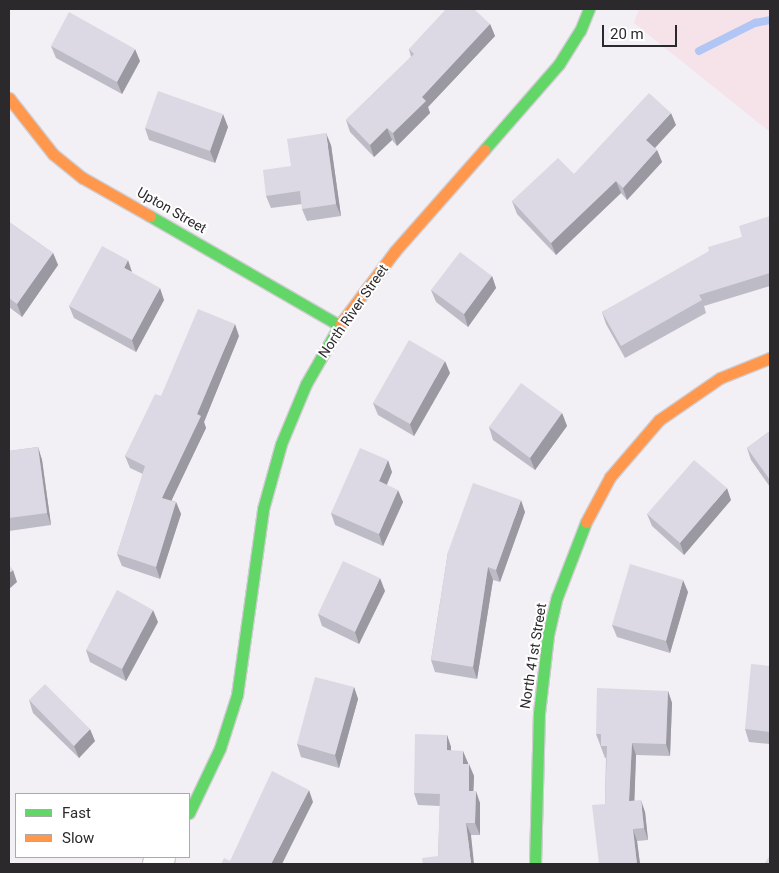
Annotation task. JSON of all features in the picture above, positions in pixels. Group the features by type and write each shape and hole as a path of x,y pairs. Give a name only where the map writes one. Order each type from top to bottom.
{"street":[{"name":"North River Street","path":"190,811 220,748 237,695 257,538 281,444 306,384 339,326 394,251 559,64 580,31 589,9"},
{"name":"Upton Street","path":"9,98 53,154 83,178 339,326"},
{"name":"North 41st Street","path":"535,864 539,713 548,635 557,598 583,527 610,477 658,420 720,378 770,358"}],"shaded area":[{"path":"639,9 770,9 770,132 634,23"}],"building":[{"path":"446,9 474,9 490,24 422,97 426,101 393,133 387,128 370,145 346,120 414,54 409,49"},
{"path":"69,12 135,49 117,82 51,46"},
{"path":"158,91 223,114 210,151 145,128"},
{"path":"649,93 671,113 646,140 657,150 623,188 616,181 551,243 512,201 558,158 574,174"},
{"path":"326,133 336,204 302,209 300,191 266,196 263,170 291,166 287,139"},
{"path":"770,216 770,273 699,295 702,300 621,346 602,312 709,251 708,247 742,237 739,226"},
{"path":"9,222 53,253 17,304 9,298"},
{"path":"102,246 128,260 124,268 160,288 132,340 69,306"},
{"path":"460,252 492,276 464,314 431,290"},
{"path":"198,309 235,324 197,414 201,416 162,498 176,502 156,567 117,554 145,466 125,456 155,394 161,396"},
{"path":"409,340 445,361 410,424 373,403"},
{"path":"521,383 562,413 530,458 489,427"},
{"path":"770,431 770,480 747,448"},
{"path":"38,447 47,513 9,518 9,451"},
{"path":"360,448 388,460 379,481 398,490 379,534 331,513"},
{"path":"694,460 727,488 680,543 647,514"},
{"path":"473,483 521,500 496,570 488,567 473,667 431,660 448,552"},
{"path":"343,561 380,578 355,632 318,614"},
{"path":"630,564 683,580 666,641 612,625"},
{"path":"9,565 13,570 9,573"},
{"path":"117,590 153,610 122,669 86,650"},
{"path":"751,664 770,666 770,732 745,729"},
{"path":"315,677 354,687 335,755 297,744"},
{"path":"45,684 90,729 74,746 29,700"},
{"path":"597,688 668,691 666,744 632,743 629,801 641,800 644,828 633,829 637,864 599,864 592,805 605,804 607,746 601,746 601,734 596,734"},
{"path":"415,734 447,735 447,750 463,751 463,764 469,764 469,791 476,791 475,823 466,823 471,864 423,864 422,858 438,856 440,794 414,793"},
{"path":"272,771 309,790 271,864 221,864 224,858 230,861"},
{"path":"770,855 770,864 764,864"}],"waterway":[{"path":"699,51 755,23 770,20"}],"traffic: fast":[{"path":"484,150 559,64 580,31 589,9"},
{"path":"150,216 339,325"},
{"path":"190,811 220,748 237,695 263,509 281,444 306,384 341,323"},
{"path":"535,864 539,713 548,635 557,597 586,522"}],"traffic: slow":[{"path":"9,98 53,154 83,178 150,216"},
{"path":"341,323 395,251 484,150"},
{"path":"586,522 610,477 659,420 720,378 770,358"}]}
